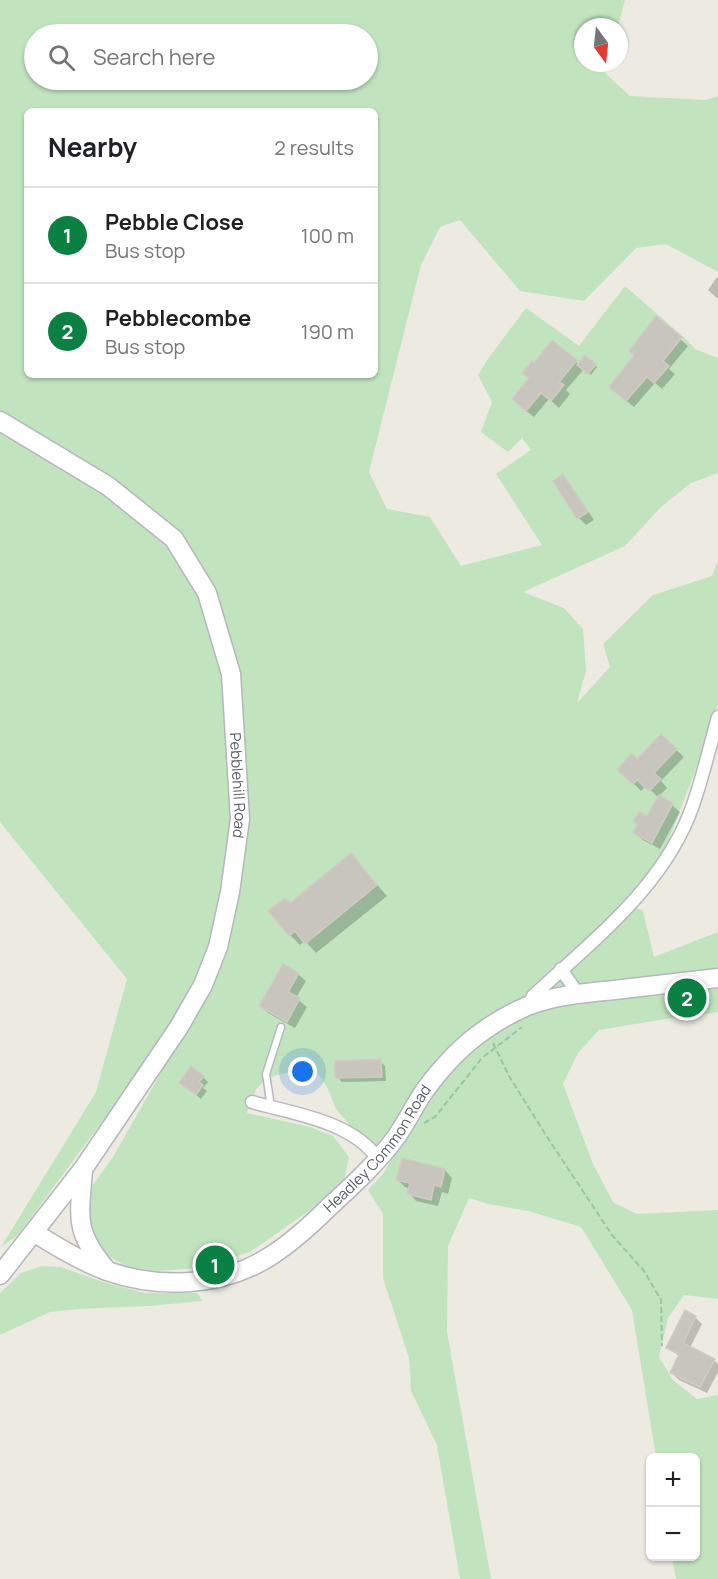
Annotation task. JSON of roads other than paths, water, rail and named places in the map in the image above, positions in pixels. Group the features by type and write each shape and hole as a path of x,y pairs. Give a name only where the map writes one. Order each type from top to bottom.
{"main road":[{"name":"Pebblehill Road","path":"0,421 108,486 174,539 207,593 231,674 240,819 230,892 218,947 203,985 179,1027 83,1169 0,1275"},
{"name":"Headley Common Road","path":"34,1233 80,1259 107,1271 142,1280 176,1283 209,1280 239,1272 267,1258 291,1242 378,1159 395,1139 425,1090 441,1070 463,1047 486,1030 528,1006 559,997 718,978"},
{"path":"83,1169 80,1227 88,1245 107,1271"}],"street":[{"path":"528,1006 533,996 627,910 670,852 693,806 718,717"},
{"path":"561,969 578,994"},
{"path":"252,1102 327,1123 359,1138 378,1159"}],"lane":[{"path":"272,1107 266,1074 281,1027"}],"place":[{"name":"Pebblecombe","path":"687,998"},
{"name":"Pebble Close","path":"215,1265"}]}
